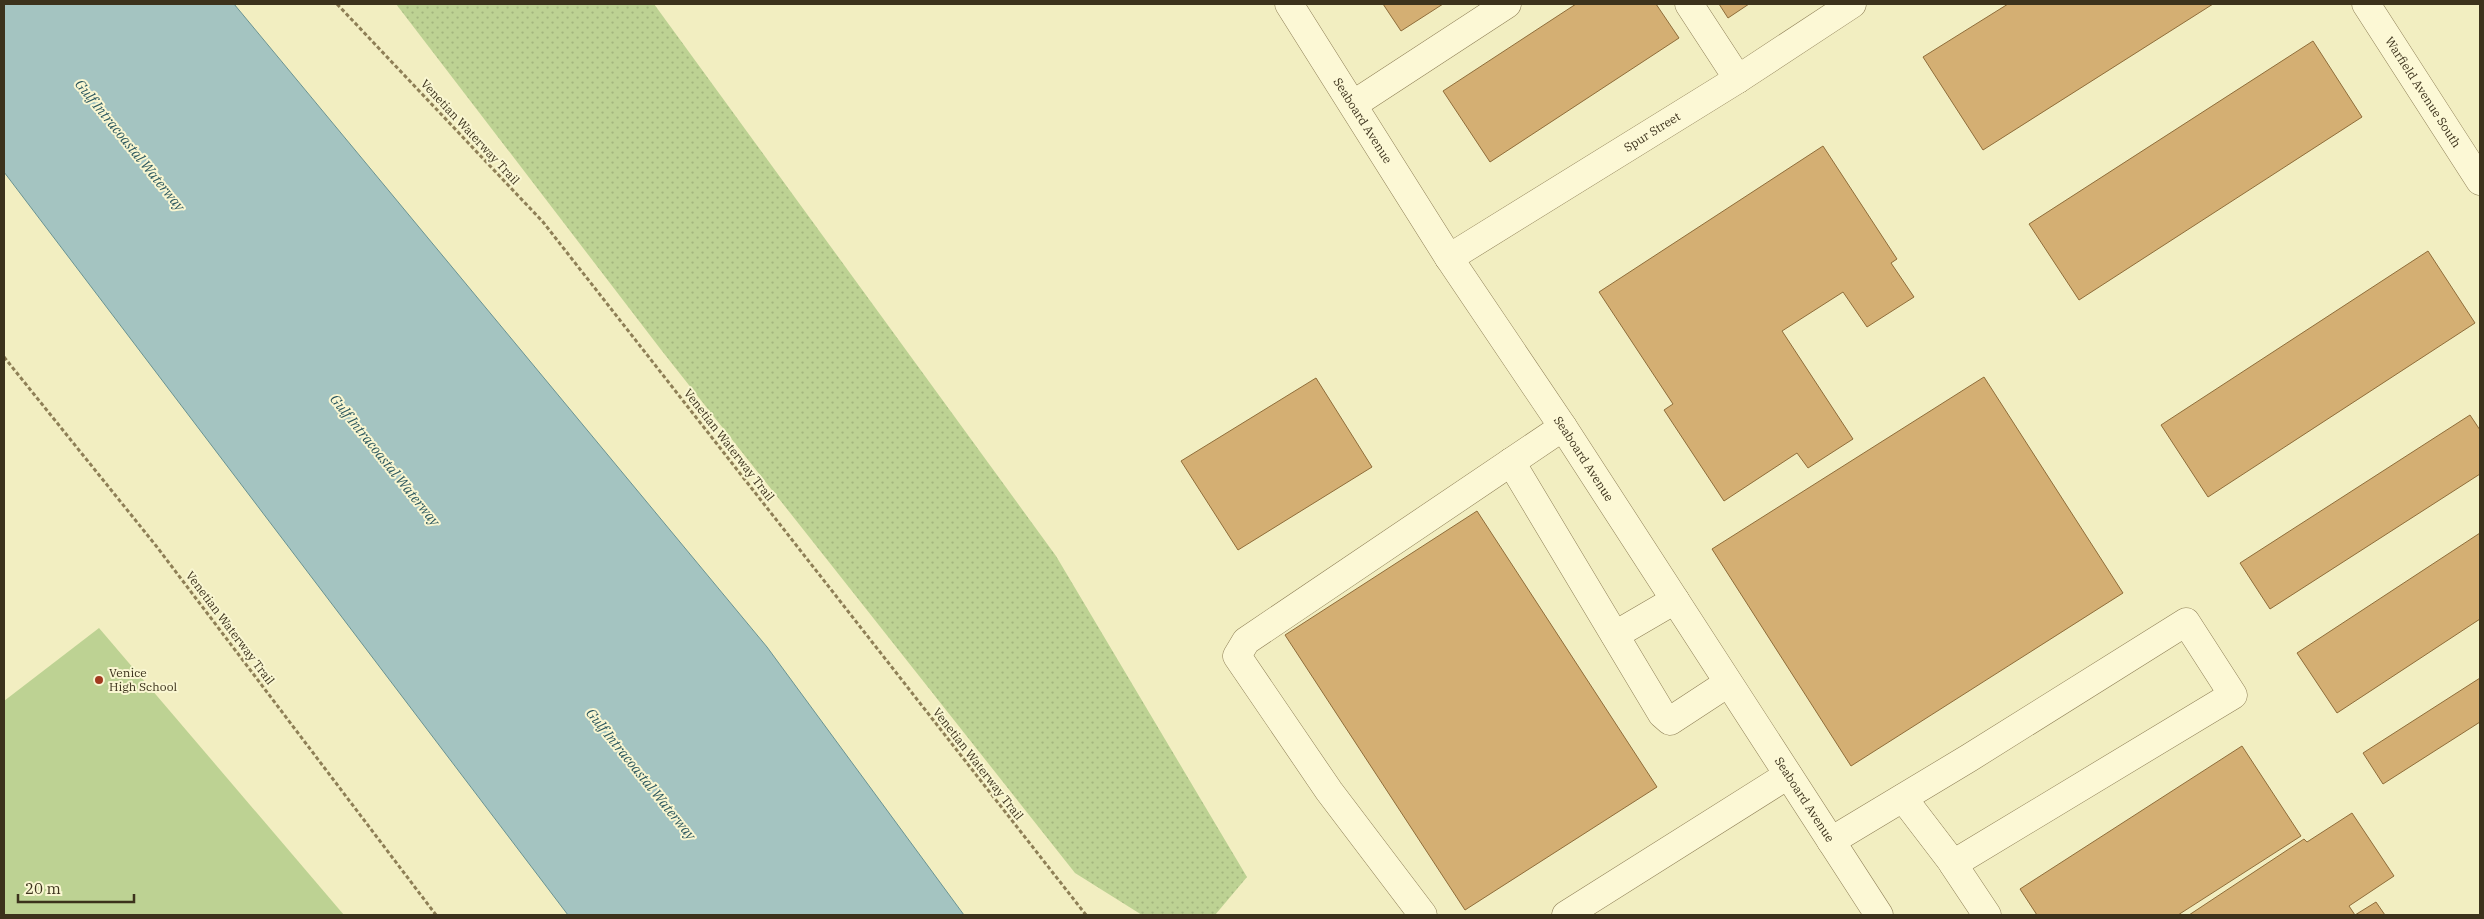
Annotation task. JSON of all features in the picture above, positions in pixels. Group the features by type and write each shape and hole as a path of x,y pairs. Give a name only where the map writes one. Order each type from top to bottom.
{"street":[{"name":"Seaboard Avenue","path":"1289,4 1354,104 1449,258 1563,427 1879,915"},
{"path":"1354,104 1507,4"},
{"path":"1689,4 1738,79"},
{"name":"Spur Street","path":"1449,258 1738,79 1852,4"},
{"name":"Warfield Avenue South","path":"2366,4 2480,181"},
{"path":"1423,915 1329,791 1237,656 1246,641 1563,427"},
{"path":"1511,462 1662,714 1670,721 1728,683"},
{"path":"1615,635 1675,600"},
{"path":"1831,841 2186,622 2233,695 1953,864 1955,866"},
{"path":"1566,915 1788,774"},
{"path":"1903,798 1955,866 1987,915"}],"path":[{"name":"Venetian Waterway Trail","path":"337,4 542,222 1086,915"},
{"name":"Venetian Waterway Trail","path":"4,357 157,547 436,915"}],"green space":[{"path":"396,4 654,4 1056,556 1247,877 1215,915 1142,915 1075,873 662,351"},
{"name":"Venice High School","path":"99,628 344,915 4,915 4,701"}],"water":[{"name":"Gulf Intracoastal Waterway","path":"4,4 234,4 767,647 964,915 568,915 4,172"}],"building":[{"path":"1383,4 1443,4 1401,31"},
{"path":"1576,4 1656,4 1679,38 1490,162 1443,91"},
{"path":"1719,4 1749,4 1728,18"},
{"path":"2008,4 2213,4 1983,150 1923,57"},
{"path":"2313,41 2362,117 2079,300 2029,224"},
{"path":"1823,146 1897,259 1891,263 1914,297 1867,327 1843,292 1782,331 1853,439 1808,468 1797,453 1724,501 1664,410 1673,404 1599,292"},
{"path":"2428,251 2475,323 2208,497 2161,425"},
{"path":"1984,377 2123,593 1851,766 1712,549"},
{"path":"1316,378 1372,467 1238,550 1181,461"},
{"path":"2470,415 2480,430 2480,474 2270,609 2240,563"},
{"path":"1477,511 1657,787 1465,910 1285,635"},
{"path":"2480,533 2480,619 2337,713 2297,653"},
{"path":"2480,678 2480,722 2383,784 2363,753"},
{"path":"2242,746 2301,836 2178,915 2037,915 2020,889"},
{"path":"2352,813 2394,876 2349,906 2355,915 2189,915 2304,839 2307,842"},
{"path":"2376,902 2385,915 2355,915"}],"place":[{"name":"Venice High School","path":"99,680"}]}
